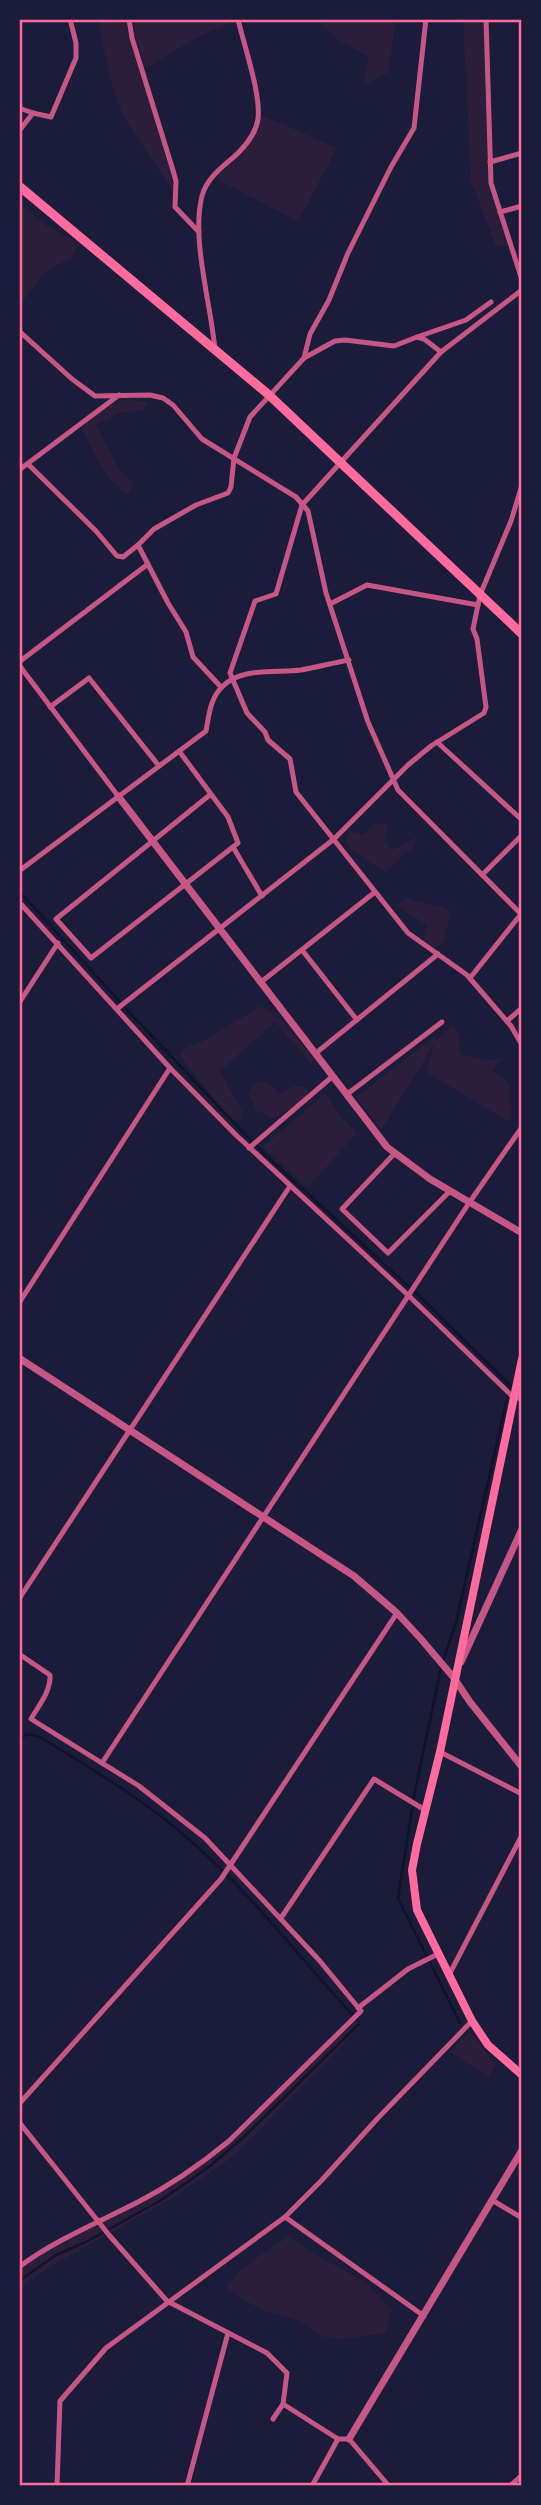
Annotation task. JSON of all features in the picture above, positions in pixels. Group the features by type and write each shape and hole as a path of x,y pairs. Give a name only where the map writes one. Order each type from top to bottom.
{"main road":[{"path":"19,186 269,396 522,634"},
{"path":"522,1359 440,1752 412,1870 417,1910 472,2021 488,2045 522,2075"}],"street":[{"path":"19,108 51,117 76,58 76,43 70,19"},
{"path":"129,19 132,38 176,181 175,207 199,232"},
{"path":"215,350 199,232 202,196 206,183 242,149 252,136 258,121 257,104 238,19"},
{"path":"304,358 310,334 329,300 348,253 391,167 414,128 426,19"},
{"path":"486,19 491,183 522,280"},
{"path":"19,30 19,37"},
{"path":"19,131 33,113"},
{"path":"490,162 522,153"},
{"path":"500,212 522,206"},
{"path":"522,290 441,352 302,505 276,594 255,601 230,673 247,713 265,732 268,740 290,759 296,792 408,933 470,978 507,1021 522,1045"},
{"path":"28,464 96,531 117,556 123,557 154,529 196,505 228,493 234,458 250,417 304,358 335,341 394,346 466,320 491,302"},
{"path":"19,331 95,396 150,395 163,398 173,405 202,439 296,497 308,511 330,604 368,722 398,790 521,915 470,978"},
{"path":"417,337 441,352"},
{"path":"19,470 119,395"},
{"path":"118,1009 334,839 393,780 437,742 484,713 486,707 477,639 473,629 480,595 511,521 522,485"},
{"path":"138,545 186,632 193,657 221,687"},
{"path":"148,564 19,664 371,1128 395,1153 469,1203 522,1233"},
{"path":"330,604 368,585 478,606"},
{"path":"19,872 206,731 213,700 221,687 232,678 248,674 301,670 349,660"},
{"path":"50,707 89,678 159,766"},
{"path":"437,742 522,820"},
{"path":"179,751 211,794 228,817 238,843 91,958 56,919 211,794"},
{"path":"482,875 522,835"},
{"path":"233,847 262,896"},
{"path":"261,982 375,892"},
{"path":"19,902 170,1068 249,1148 516,1397"},
{"path":"19,1003 58,943"},
{"path":"302,950 357,1020"},
{"path":"316,1053 438,954"},
{"path":"507,1021 522,1008"},
{"path":"346,1095 442,1022"},
{"path":"19,1303 170,1068"},
{"path":"249,1148 333,1076"},
{"path":"102,1763 469,1203 522,1128"},
{"path":"395,1153 342,1209 388,1253 450,1191"},
{"path":"19,1599 290,1185"},
{"path":"19,1358 354,1576 397,1613 454,1678 522,1767"},
{"path":"454,1678 522,1529"},
{"path":"19,2104 212,1891 397,1613"},
{"path":"19,1654 50,1675 50,1684 31,1719 139,1786 177,1815 232,1864 361,2011 229,2141 207,2158 142,2200 19,2267"},
{"path":"440,1752 522,1794"},
{"path":"281,1918 374,1779 425,1810"},
{"path":"449,1975 522,1835"},
{"path":"358,2008 408,1969 438,1954"},
{"path":"57,2486 60,2401 106,2348 285,2217 472,2021"},
{"path":"19,2122 109,2235 167,2301 267,2353 287,2373 283,2404 272,2419"},
{"path":"349,2439 522,2150"},
{"path":"492,2200 522,2218"},
{"path":"285,2217 424,2316"},
{"path":"187,2486 228,2333"},
{"path":"283,2404 338,2439 349,2439 389,2486"},
{"path":"312,2486 338,2439"},
{"path":"510,2486 522,2475"}],"shaded area":[{"path":"98,19 124,19 159,128 175,194 123,116 109,75"},
{"path":"133,19 231,19 231,22 191,41 145,69 136,41"},
{"path":"315,19 393,19 389,72 363,86 369,57 340,41"},
{"path":"463,19 487,19 491,183 511,246 496,246 471,182"},
{"path":"262,115 337,148 298,222 219,180 219,176 250,142"},
{"path":"19,202 44,224 79,244 72,257 46,271 19,306"},
{"path":"128,399 148,403 142,411 122,412 96,425 121,472 134,484 128,494 106,474 82,429 102,410"},
{"path":"374,823 388,825 384,840 392,850 417,837 413,847 385,872 351,850 345,840 349,831 364,835"},
{"path":"406,897 451,911 444,942 432,949 423,943 427,925 398,906"},
{"path":"261,1006 280,1018 315,1060 311,1063 275,1022 220,1071 242,1111 242,1119 232,1121 180,1056 183,1049 205,1040"},
{"path":"452,1024 458,1032 460,1054 486,1061 501,1058 493,1071 509,1084 509,1122 426,1072 435,1043 381,1130 356,1097 435,1036 437,1040"},
{"path":"261,1081 268,1082 280,1095 293,1086 304,1087 311,1095 274,1119 257,1111 248,1094 252,1085"},
{"path":"326,1093 341,1117 357,1133 308,1187 262,1147"},
{"path":"356,2016 364,2023 234,2156 172,2198 55,2264 19,2290 19,2267 96,2222 142,2200 218,2152"},
{"path":"470,2031 496,2065 488,2077 450,2052"},
{"path":"289,2236 319,2257 364,2281 392,2310 386,2333 341,2339 323,2337 299,2321 262,2310 225,2289 242,2268"}],"waterway":[{"path":"19,891 257,1147 419,1296 510,1385 456,1623 443,1661"},
{"path":"441,1668 415,1791 398,1898 460,2023"},
{"path":"19,1738 29,1734 40,1737 119,1787 175,1828 237,1885 360,2023 246,2135 210,2166 163,2199 88,2241 56,2255 19,2281"}]}
